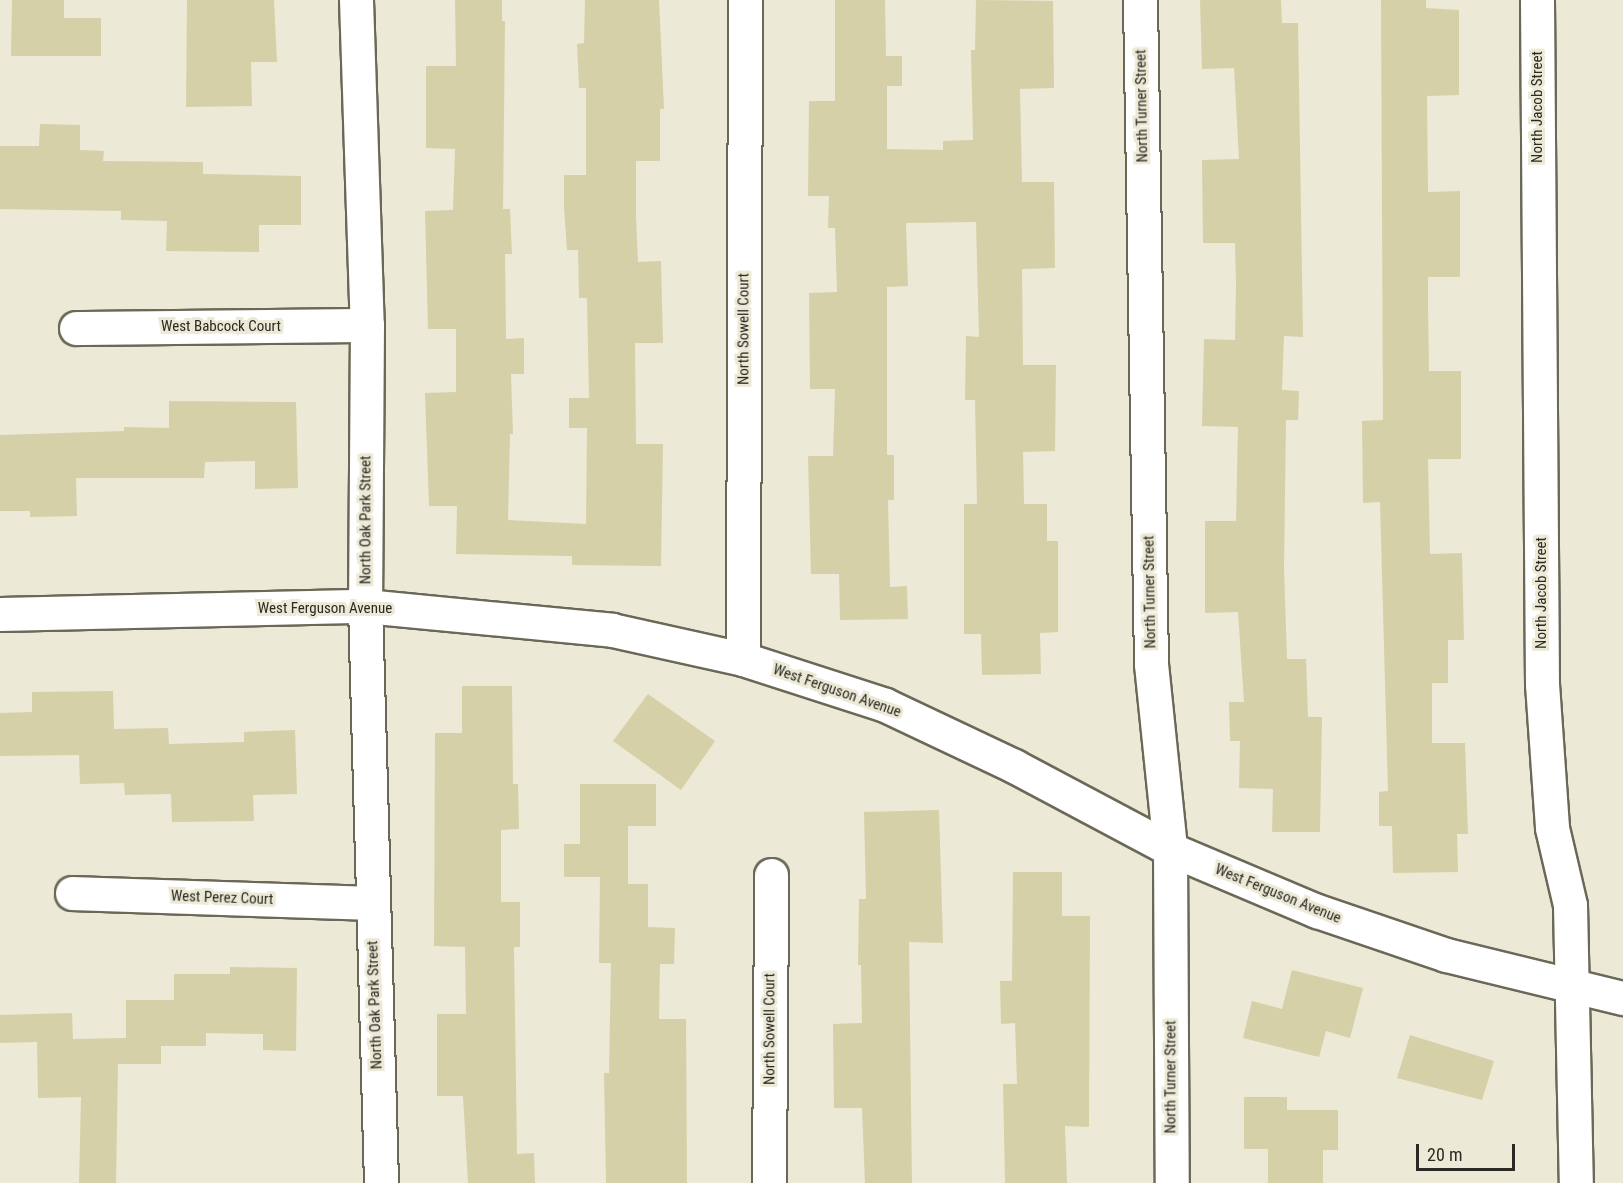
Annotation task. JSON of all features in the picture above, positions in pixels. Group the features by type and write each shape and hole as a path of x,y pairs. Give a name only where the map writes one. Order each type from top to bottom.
{"street":[{"name":"North Oak Park Street","path":"356,0 367,326 365,606 381,1183"},
{"name":"North Sowell Court","path":"743,659 745,0"},
{"name":"North Turner Street","path":"1140,0 1151,664 1170,849 1172,1183"},
{"name":"North Jacob Street","path":"1537,0 1545,749 1552,828 1570,905 1574,988 1576,1183"},
{"name":"West Babcock Court","path":"76,328 367,326"},
{"name":"West Ferguson Avenue","path":"0,614 365,606 612,630 743,659 885,705 1014,766 1170,849 1317,912 1446,955 1574,988 1623,998"},
{"name":"North Sowell Court","path":"769,1183 771,875"},
{"name":"West Perez Court","path":"72,893 372,903"}],"building":[{"path":"12,0 64,0 64,18 101,18 101,56 11,56"},
{"path":"187,0 274,0 277,62 251,62 252,106 186,107"},
{"path":"455,0 502,0 502,21 505,21 503,209 510,209 512,254 505,254 506,339 524,338 524,374 511,374 513,434 510,434 508,520 586,524 587,428 569,428 569,398 589,398 587,298 579,298 578,250 567,250 564,207 564,175 586,175 586,88 579,88 577,44 584,43 585,0 659,0 664,109 660,109 660,161 636,161 636,216 638,262 661,261 663,343 635,343 636,444 663,444 661,566 572,565 572,556 456,554 457,506 429,506 425,393 456,392 456,329 428,329 425,211 453,210 455,149 426,148 426,66 456,66"},
{"path":"835,0 885,0 886,56 902,56 902,86 887,86 887,149 943,150 943,141 973,140 971,50 975,50 976,0 1053,1 1054,88 1020,89 1022,182 1054,182 1055,268 1022,269 1023,365 1056,365 1055,451 1023,452 1024,504 1047,504 1047,541 1058,541 1058,632 1040,633 1041,674 982,675 981,634 964,634 964,504 977,504 975,400 965,400 966,336 979,337 976,222 906,223 908,286 887,287 887,455 894,455 894,500 888,500 890,587 907,586 908,619 840,620 839,574 811,574 808,456 833,456 835,389 810,389 809,293 837,292 835,228 828,228 829,196 808,196 809,101 835,101"},
{"path":"1200,0 1281,0 1282,23 1298,23 1303,337 1284,336 1282,390 1299,391 1298,420 1286,420 1284,568 1287,659 1306,659 1308,717 1322,717 1320,832 1272,832 1273,789 1239,788 1240,741 1230,741 1229,702 1244,702 1238,612 1205,613 1205,521 1236,521 1238,427 1202,426 1204,339 1235,340 1236,285 1235,243 1203,243 1202,160 1239,159 1234,68 1202,69"},
{"path":"1381,0 1426,0 1426,8 1459,10 1459,95 1427,96 1428,192 1460,191 1460,277 1428,277 1429,371 1461,371 1461,459 1428,459 1430,554 1462,553 1464,640 1448,640 1448,683 1432,683 1432,743 1465,743 1468,834 1457,834 1458,872 1393,873 1392,826 1379,826 1379,792 1388,791 1380,502 1363,503 1362,421 1383,420"},
{"path":"40,124 80,125 80,150 104,151 103,161 203,162 203,174 301,176 301,225 259,225 259,252 166,251 167,221 121,220 121,211 0,209 0,146 39,146"},
{"path":"169,401 296,402 298,488 255,489 255,461 205,462 204,478 76,478 77,516 30,517 30,511 0,511 0,435 124,431 124,427 169,428"},
{"path":"462,686 512,686 513,784 518,784 519,829 501,830 501,902 520,902 520,947 514,947 517,1154 534,1153 535,1183 468,1183 463,1096 437,1096 437,1014 466,1014 465,947 434,946 435,733 462,733"},
{"path":"113,691 114,729 168,728 169,744 244,742 244,732 295,730 297,794 253,795 254,821 172,822 171,794 125,795 124,783 80,784 79,755 0,756 0,713 32,712 32,692"},
{"path":"648,694 715,741 681,790 613,741"},
{"path":"580,784 656,784 656,826 628,826 628,884 648,884 648,927 675,928 674,964 660,964 659,1019 686,1019 687,1183 606,1183 604,1073 609,1073 611,963 599,963 600,877 564,877 564,844 580,844"},
{"path":"939,810 943,943 909,942 912,1183 865,1183 862,1108 834,1108 833,1024 862,1023 861,965 858,965 859,899 866,899 864,812"},
{"path":"1013,872 1062,872 1062,916 1090,916 1089,1127 1065,1126 1067,1183 1005,1183 1003,1084 1017,1084 1015,1023 1001,1024 1000,981 1012,981"},
{"path":"230,967 297,968 296,1051 263,1050 263,1034 206,1033 206,1046 161,1046 161,1064 118,1064 116,1183 79,1183 81,1097 38,1098 37,1042 0,1043 0,1015 72,1013 73,1039 126,1038 126,1000 174,1000 174,974 230,974"},
{"path":"1292,970 1363,988 1350,1038 1326,1031 1319,1057 1243,1038 1252,1001 1282,1009"},
{"path":"1410,1035 1494,1061 1482,1100 1397,1078"},
{"path":"1244,1097 1287,1097 1287,1110 1338,1110 1338,1150 1323,1150 1323,1183 1268,1183 1268,1149 1244,1149"}]}
